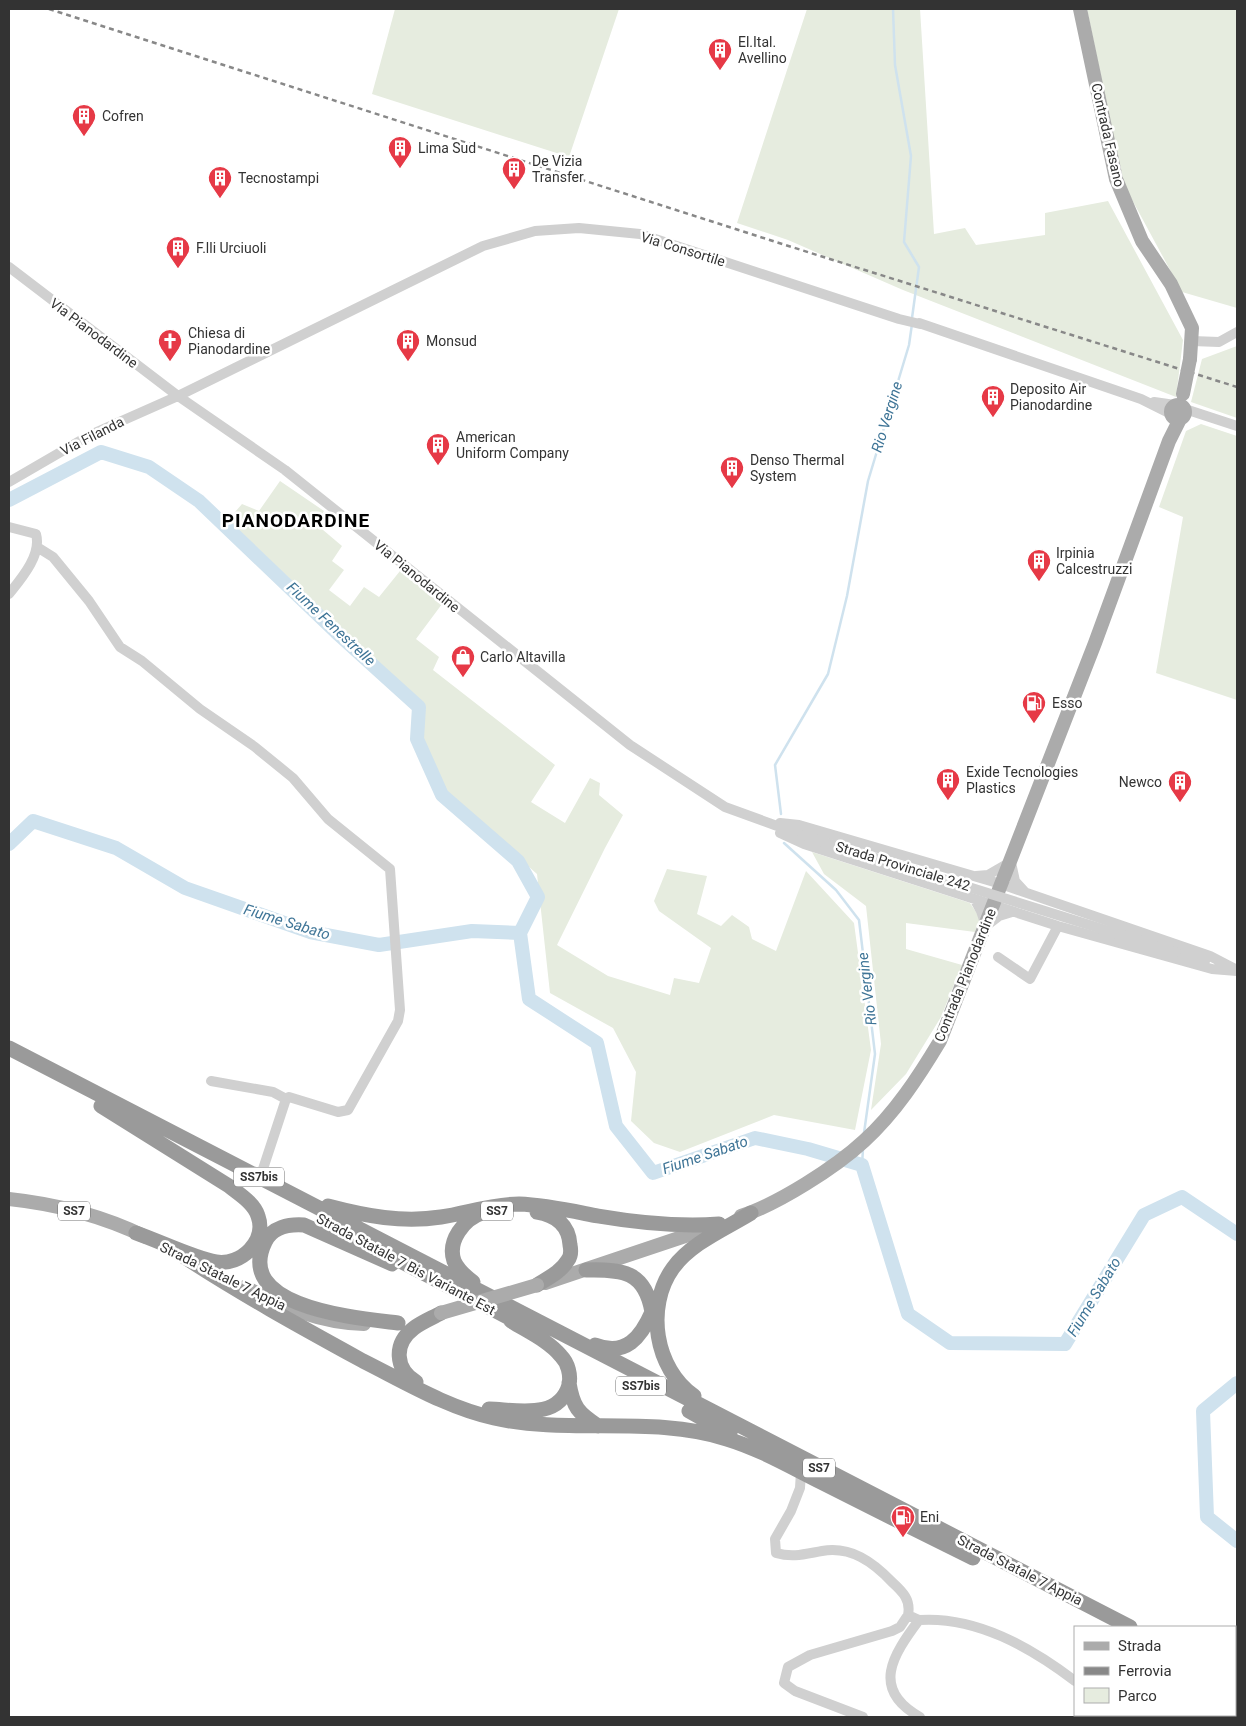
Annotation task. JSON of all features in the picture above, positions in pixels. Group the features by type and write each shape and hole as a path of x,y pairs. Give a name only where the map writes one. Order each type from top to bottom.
{"highway":[{"name":"Strada Statale 7 Bis Variante Est","path":"9,1048 287,1191 801,1472"},
{"name":"Strada Statale 7 Bis Variante Est","path":"9,1057 279,1197 479,1304 505,1310"},
{"path":"101,1106 229,1186 246,1199 258,1215 259,1222 258,1237 253,1246 245,1254 225,1262 205,1258 136,1232"},
{"path":"287,1191 324,1205 390,1219 420,1220 456,1215 485,1207 518,1204 554,1207 663,1225 720,1224"},
{"name":"SS7","path":"505,1310 460,1271 454,1259 453,1245 461,1228 469,1220 491,1211 532,1210 551,1215 565,1226 570,1236 569,1259 560,1270 537,1285"},
{"path":"751,1213 691,1250 672,1269 660,1299 656,1329 662,1351 671,1372 681,1386 759,1437"},
{"path":"398,1323 344,1317 304,1305 281,1295 267,1285 261,1274 258,1261 266,1240 276,1230 288,1224 304,1225 479,1304"},
{"name":"SS7","path":"180,1254 238,1293 408,1384 462,1408 494,1418 532,1424 642,1427 709,1434 752,1449 801,1472"},
{"path":"548,1327 602,1348 617,1349 639,1337 645,1329 652,1312 645,1289 637,1280 626,1272 614,1269 586,1270"},
{"path":"505,1310 562,1356 569,1372 572,1401 581,1416 598,1426"},
{"name":"Strada Statale 7 Appia","path":"505,1310 548,1327 1128,1626"},
{"path":"441,1313 413,1328 399,1347 398,1358 403,1370 410,1378 425,1387 466,1403 487,1408 531,1410 548,1409 558,1404 569,1383"},
{"name":"Strada Statale 7 Appia","path":"801,1472 1109,1626"}],"main road":[{"name":"Contrada Fasano","path":"1009,861 1095,643 1170,441 1180,410 1192,341 1192,328 1176,293 1142,241 1116,178 1080,9"},
{"path":"1001,884 1009,861"},
{"name":"Contrada Pianodardine","path":"586,1270 751,1213 808,1182 864,1141 906,1093 940,1041 1001,884"},
{"name":"Strada Statale 7 Appia","path":"9,1199 37,1202 82,1213 136,1232 303,1314 341,1323 398,1323 441,1313"},
{"name":"SS7","path":"441,1313 586,1270"}],"street":[{"name":"Via Consortile","path":"178,396 483,246 535,231 579,228 640,234 899,319 920,324 1141,399 1237,426"},
{"name":"Via Pianodardine","path":"9,267 178,396 285,470 630,745 725,807 760,821"},
{"path":"1192,341 1219,342 1237,332"},
{"name":"Via Filanda","path":"9,482 90,435 178,396"},
{"path":"9,527 36,534 37,547 34,557 9,594"},
{"path":"37,547 53,557 88,601 120,647 142,661 200,709 255,746 293,778 328,819 390,869 400,1010 398,1021 348,1110 338,1112 289,1097 286,1099 273,1092 211,1081"},
{"path":"760,821 799,825 1001,884 1210,956 1237,970"},
{"path":"760,821 804,844 1012,912 1212,969 1237,970"},
{"name":"Strada Provinciale 242","path":"760,821 1237,970"},
{"path":"972,877 988,875 1009,861 1015,881 1026,893"},
{"path":"975,900 986,926 999,916 1012,912"},
{"path":"998,957 1030,979 1058,926"},
{"path":"260,1178 286,1099"},
{"path":"801,1472 800,1488 791,1511 775,1539 776,1553 790,1557 825,1550 855,1554 874,1565 908,1600 908,1615 900,1627 810,1655 788,1667 784,1683 795,1691 862,1717"},
{"path":"908,1615 919,1620 941,1619 972,1624 1023,1649 1074,1680"},
{"path":"919,1620 893,1658 890,1681 893,1693 902,1705 920,1717"}],"green space":[{"path":"395,9 619,9 569,157 372,94"},
{"path":"807,9 920,9 934,234 965,228 976,245 1045,235 1045,213 1108,201 1183,340 1176,397 903,290 788,240 737,223"},
{"path":"1087,9 1237,9 1237,308 1182,292 1123,183"},
{"path":"1237,346 1237,418 1191,402 1202,359"},
{"path":"1201,424 1237,436 1237,700 1156,673 1183,517 1159,507 1186,431"},
{"path":"280,481 324,511 316,524 342,546 332,561 344,570 329,590 350,606 364,587 379,597 400,571 442,604 416,639 439,657 433,670 555,765 531,802 565,823 590,778 600,783 599,795 623,815 557,945 608,976 670,995 674,978 699,983 711,948 659,911 654,901 667,869 707,876 697,914 721,926 732,915 749,927 752,939 776,951 806,871 854,923 871,1050 855,1130 774,1115 680,1152 654,1143 631,1121 636,1072 613,1028 550,993 537,874 445,792 423,743 423,706 228,520 242,504 259,511"},
{"path":"812,852 970,903 980,918 975,932 906,923 906,949 962,965 941,1017 906,1074 871,1110 881,1044 866,906 824,874"}],"waterway":[{"name":"Rio Vergine","path":"893,9 895,65 911,156 904,242 919,267 912,318"},
{"name":"Rio Vergine","path":"781,814 775,765 828,674 847,596 868,481 909,345 912,324"},
{"name":"Fiume Fenestrelle","path":"9,500 101,452 149,467 199,501 336,632 419,707 417,739 442,795 518,861 538,897 520,933"},
{"name":"Fiume Sabato","path":"9,844 33,821 116,848 185,888 310,932 379,945 472,931 520,933 529,999 597,1043 616,1126 653,1173 755,1138 808,1149 862,1165 908,1314 950,1343 1065,1344 1144,1215 1182,1197 1237,1234"},
{"name":"Rio Vergine","path":"784,843 836,890 859,920 875,1054 864,1133"},
{"name":"Rio Vergine","path":"862,1165 863,1149"},
{"name":"Fiume Sabato","path":"1237,1383 1203,1411 1207,1517 1237,1541"}],"railway":[{"path":"49,9 779,243 1237,387"}],"place":[{"name":"El.Ital. Avellino","path":"720,71"},
{"name":"Cofren","path":"84,137"},
{"name":"Lima Sud","path":"400,169"},
{"name":"De Vizia Transfer","path":"514,190"},
{"name":"Tecnostampi","path":"220,199"},
{"name":"F.lli Urciuoli","path":"178,269"},
{"name":"Chiesa di Pianodardine","path":"170,362"},
{"name":"Monsud","path":"408,362"},
{"name":"Deposito Air Pianodardine","path":"993,418"},
{"name":"American Uniform Company","path":"438,466"},
{"name":"Denso Thermal System","path":"732,489"},
{"name":"Irpinia Calcestruzzi","path":"1039,582"},
{"name":"Carlo Altavilla","path":"463,678"},
{"name":"Esso","path":"1034,724"},
{"name":"Exide Tecnologies Plastics","path":"948,801"},
{"name":"Newco","path":"1180,803"},
{"name":"Eni","path":"903,1538"}],"district":[{"name":"PIANODARDINE","path":"296,520"}]}
